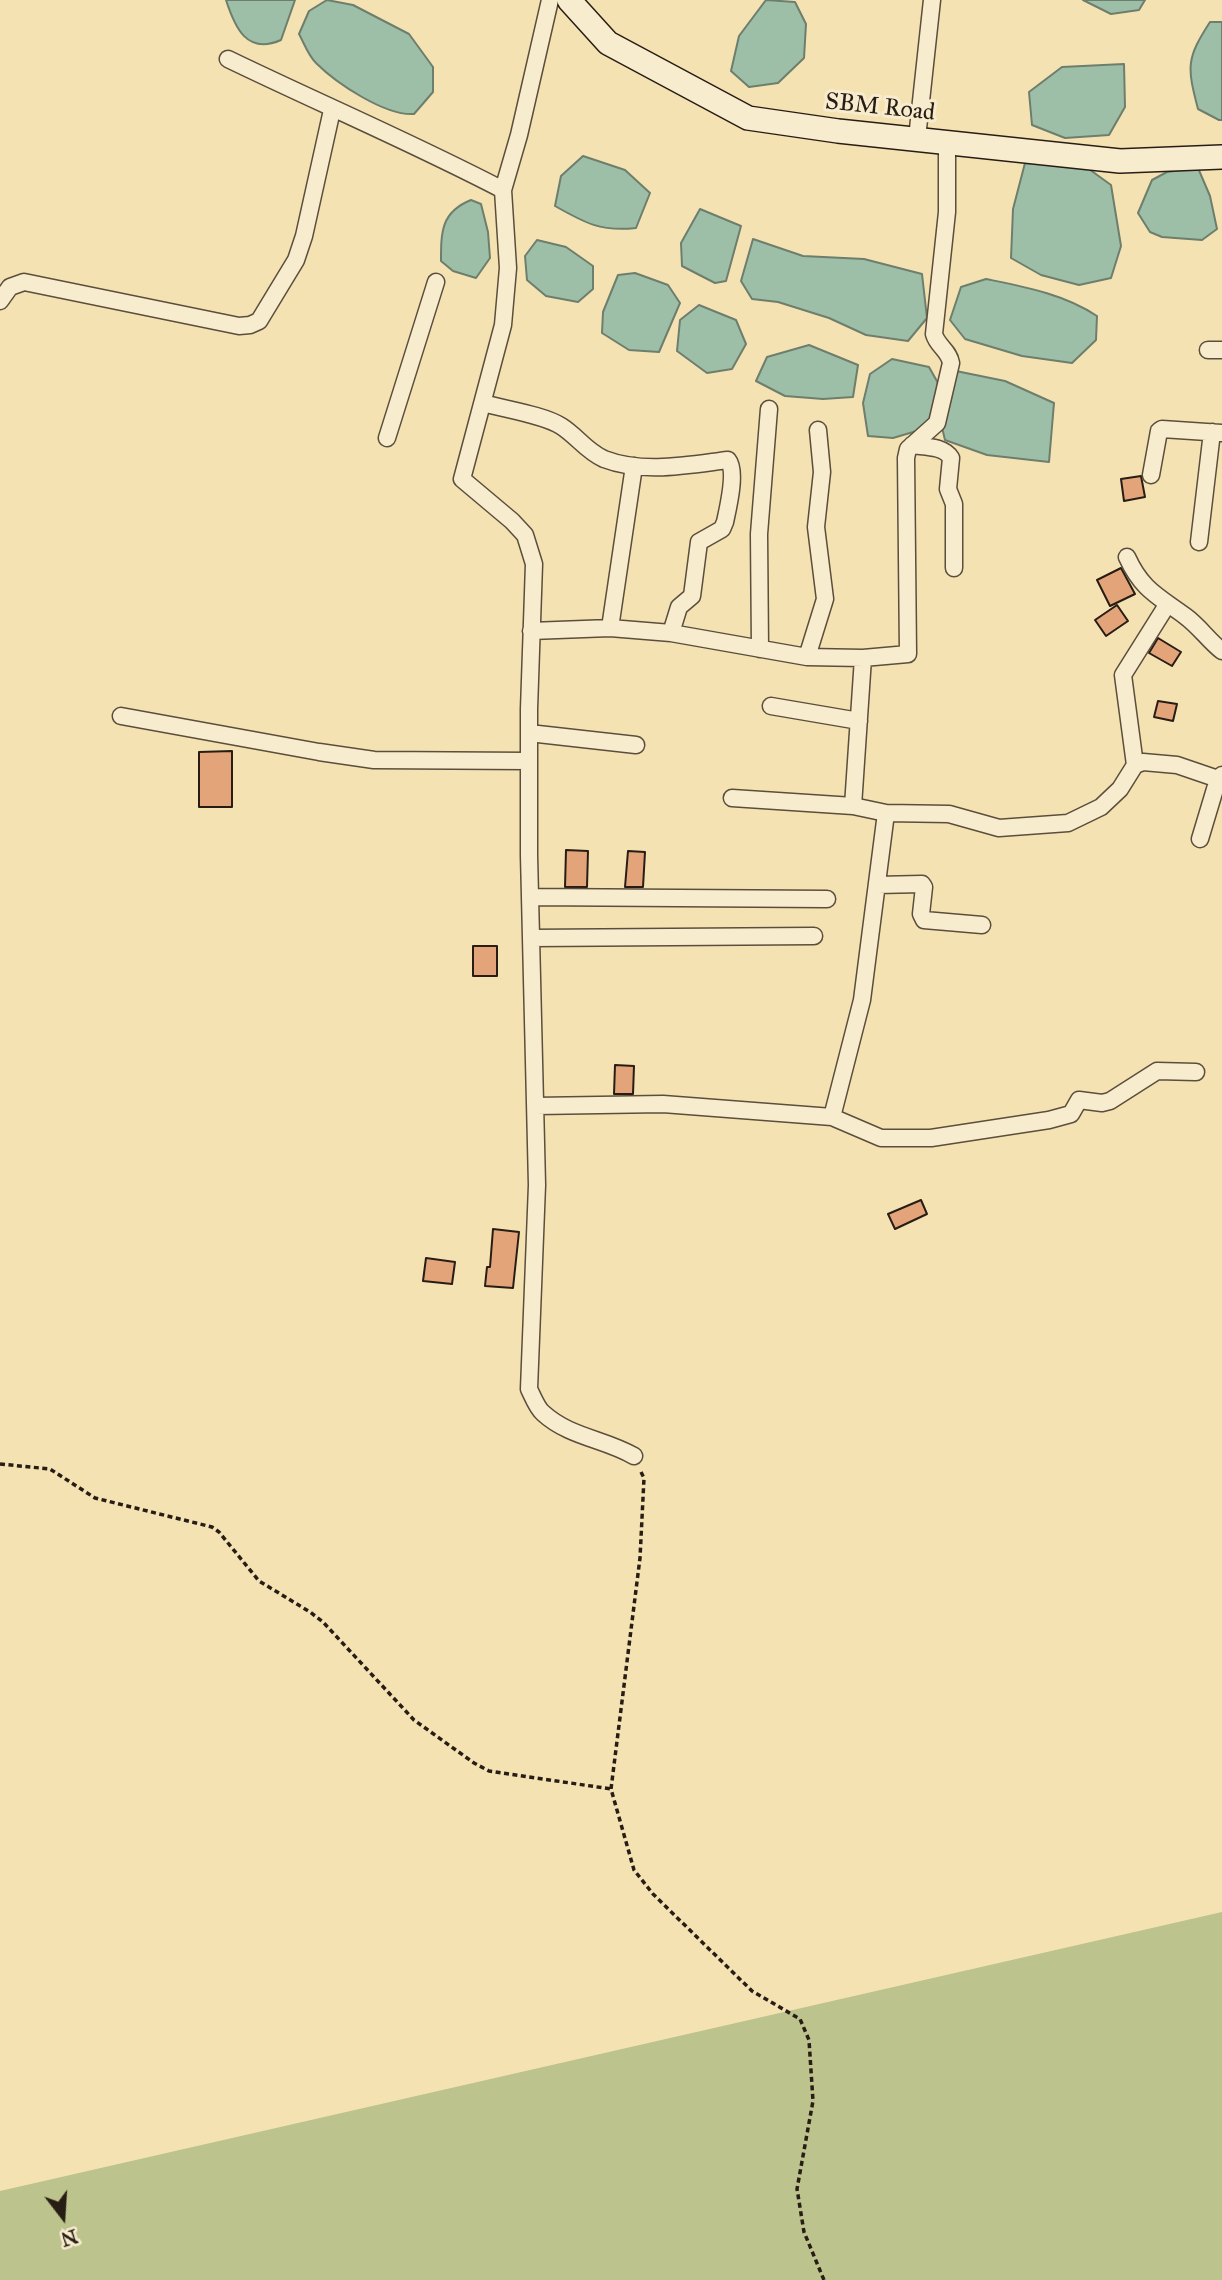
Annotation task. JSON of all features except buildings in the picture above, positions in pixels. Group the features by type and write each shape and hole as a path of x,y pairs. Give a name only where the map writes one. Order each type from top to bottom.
{"street":[{"path":"550,0 519,135 503,190 508,268 503,325 462,479 512,521 524,535 534,564 529,761 537,1185 529,1389 541,1412 569,1432 616,1445 634,1456"},
{"name":"SBM Road","path":"569,0 608,43 748,118 1043,154 1120,161 1222,162"},
{"path":"917,138 932,0"},
{"path":"228,59 332,110 444,159 503,190"},
{"path":"0,301 10,287 24,282 239,326 250,326 259,321 296,260 304,236 332,110"},
{"path":"531,631 610,628 671,633 807,657 863,658 908,654 906,458 908,449 937,423 951,363 949,354 935,339 934,334 947,212 947,141"},
{"path":"387,438 436,282"},
{"path":"483,403 560,425 590,452 607,460 634,466 674,467 728,460 733,465 726,522 722,529 699,542 692,596 679,607 671,633"},
{"path":"760,649 759,534 769,410"},
{"path":"1151,475 1159,431 1168,428 1217,433 1199,542"},
{"path":"807,657 825,599 816,527 822,466 818,430"},
{"path":"912,445 940,449 947,452 951,458 948,489 954,504 954,568"},
{"path":"610,628 634,466"},
{"path":"1127,557 1135,574 1222,651"},
{"path":"1135,765 1124,675 1167,605"},
{"path":"853,806 863,658"},
{"path":"771,706 859,721"},
{"path":"121,716 374,760 529,761"},
{"path":"529,733 636,745"},
{"path":"732,799 853,806 886,813 949,814 999,828 1068,823 1101,807 1120,789 1135,765 1143,762 1177,765 1220,777 1200,839"},
{"path":"832,1117 862,1000 886,813"},
{"path":"877,885 922,884 921,914 924,920 982,925"},
{"path":"530,897 827,899"},
{"path":"531,938 814,936"},
{"path":"536,1106 663,1104 832,1117 881,1138 931,1138 1049,1120 1071,1114 1079,1100 1102,1103 1110,1101 1157,1071 1196,1072"}],"path":[{"path":"634,1456 644,1478 640,1558 611,1789 634,1870 653,1894 752,1991 800,2019 809,2040 813,2101 797,2189 804,2232 824,2280"},
{"path":"0,1464 50,1469 95,1498 212,1527 258,1581 323,1622 414,1720 474,1763 489,1771 611,1789"}],"shaded area":[{"path":"226,0 295,0 281,40 259,44 244,36 238,29"},
{"path":"327,0 353,5 409,34 433,67 433,92 414,114 389,110 362,97 336,80 313,60 299,34 309,11"},
{"path":"766,0 795,2 806,24 804,58 778,83 749,87 731,71 739,36"},
{"path":"1083,0 1145,0 1139,10 1111,14"},
{"path":"1210,22 1222,22 1222,120 1198,109 1192,83 1193,55"},
{"path":"1124,64 1125,107 1109,135 1065,138 1032,125 1029,92 1062,67"},
{"path":"583,156 625,170 650,193 636,228 613,229 594,225 555,206 561,176"},
{"path":"1025,163 1082,164 1111,185 1121,246 1111,278 1079,285 1041,275 1011,258 1013,209"},
{"path":"1198,168 1210,196 1217,229 1202,240 1162,237 1150,232 1138,213 1152,180 1167,172"},
{"path":"471,200 481,204 488,232 490,258 476,278 453,271 441,261 441,241 448,217"},
{"path":"700,209 741,226 726,281 715,283 682,266 681,243"},
{"path":"753,239 803,256 864,259 922,274 927,318 908,341 866,335 829,318 778,302 752,299 741,281"},
{"path":"537,240 566,247 593,266 593,289 578,302 546,296 527,280 525,256"},
{"path":"635,273 668,285 680,303 659,352 629,350 602,333 603,312 618,275"},
{"path":"986,279 1044,292 1084,308 1097,316 1096,340 1072,363 1022,356 965,339 950,320 961,287"},
{"path":"699,305 736,320 746,344 732,369 707,373 677,351 680,320"},
{"path":"809,345 858,365 853,397 823,399 785,396 756,381 767,357"},
{"path":"892,359 929,367 938,383 930,427 893,438 868,436 863,403 870,374"},
{"path":"956,371 1005,381 1054,403 1049,462 987,455 945,440 938,411"},
{"path":"1222,1912 1222,2280 0,2280 0,2191"}]}
